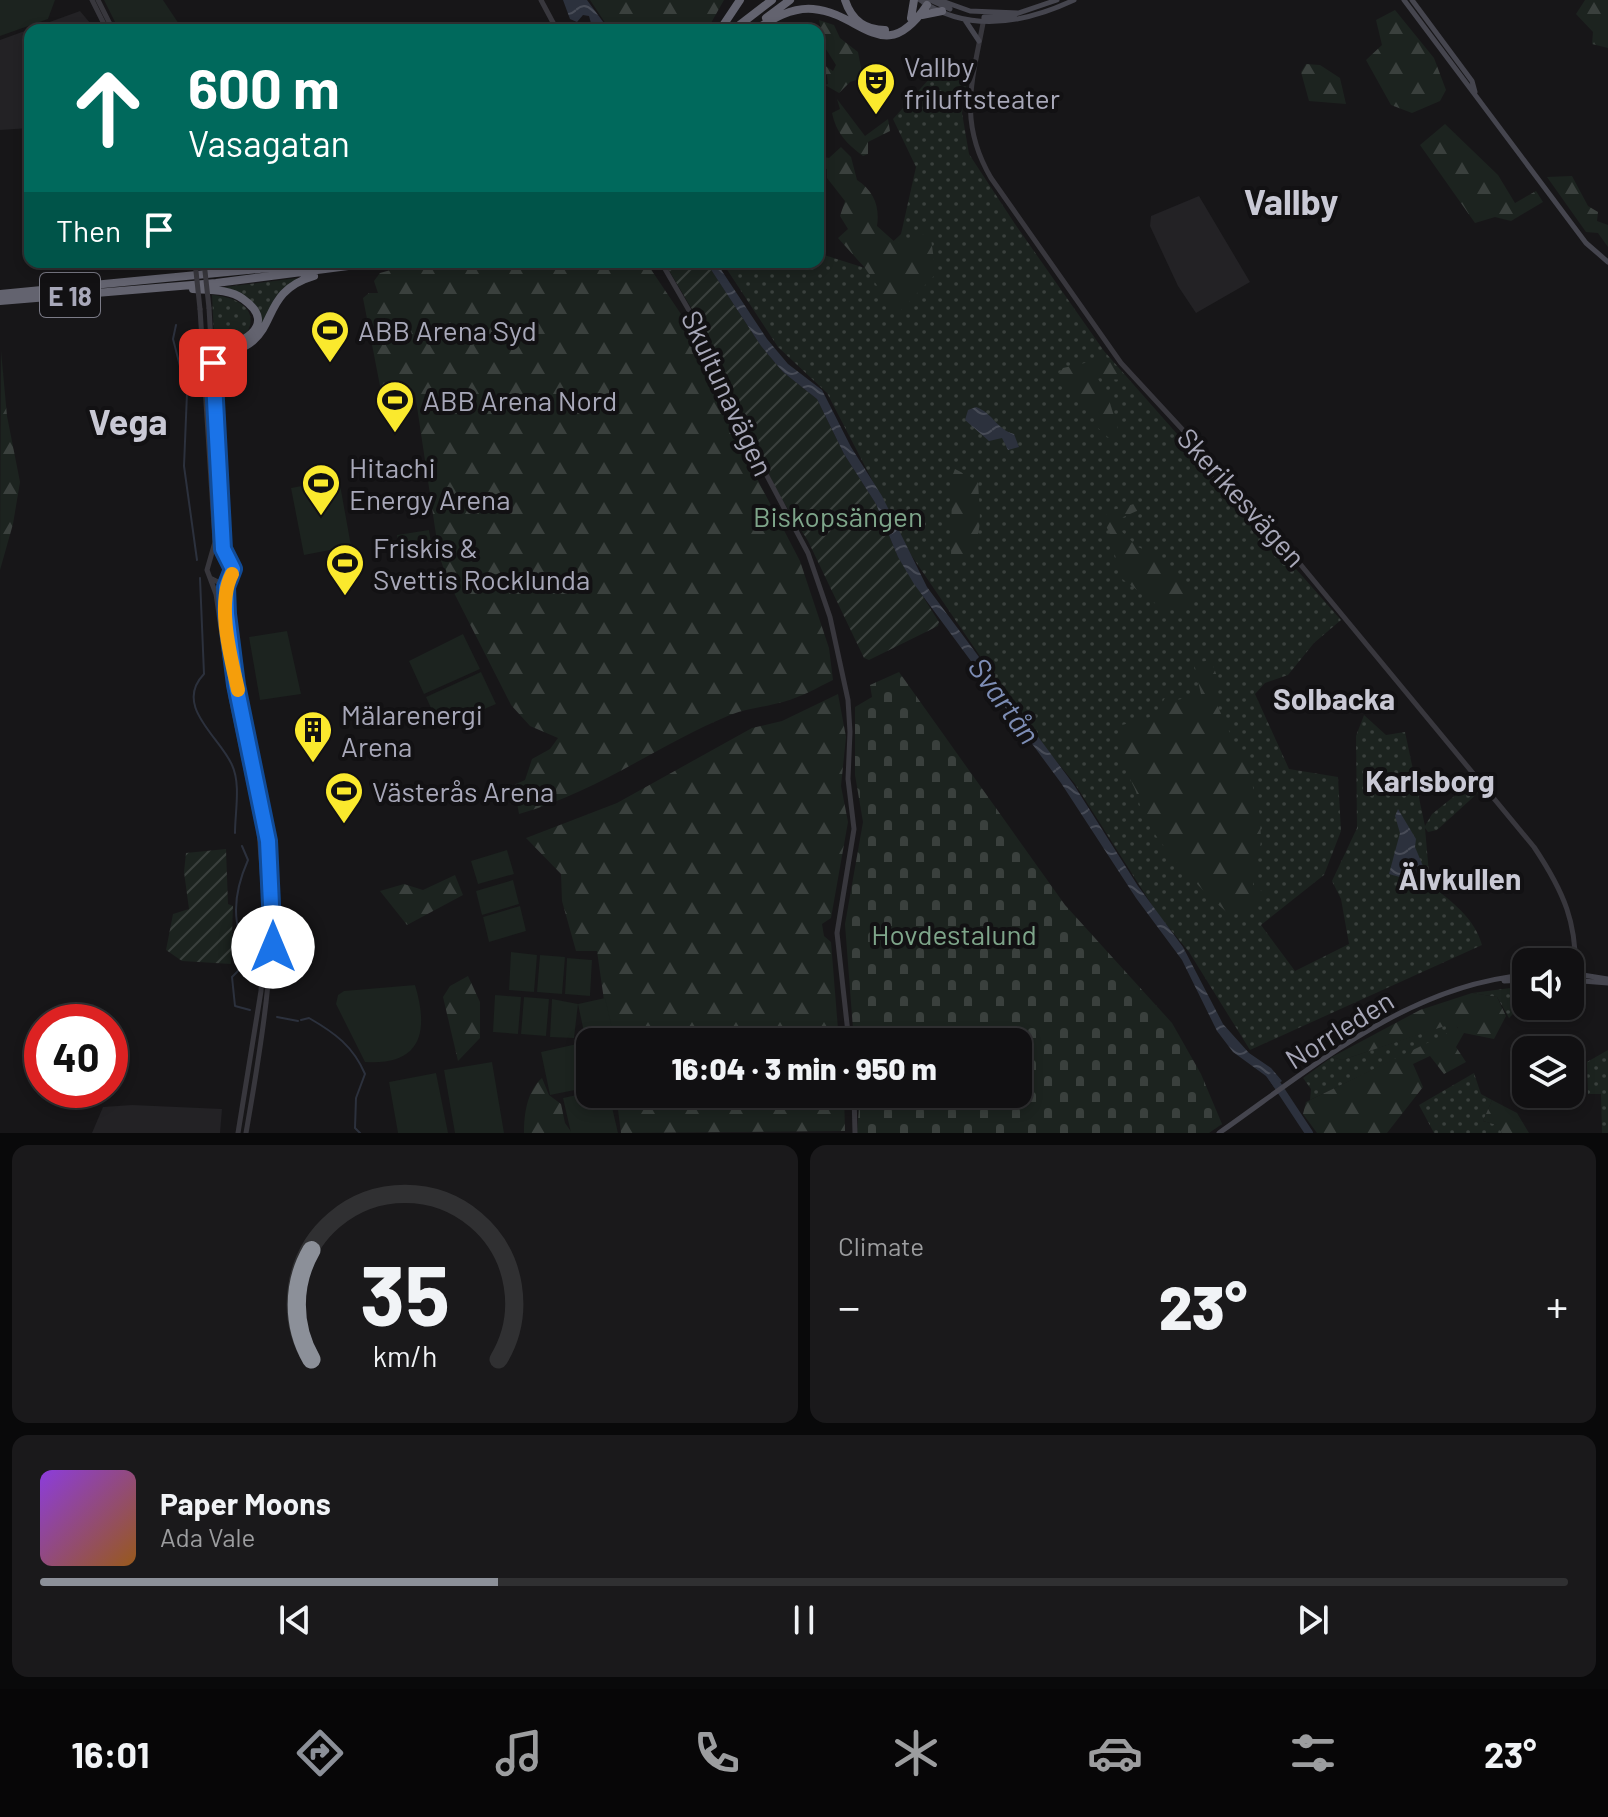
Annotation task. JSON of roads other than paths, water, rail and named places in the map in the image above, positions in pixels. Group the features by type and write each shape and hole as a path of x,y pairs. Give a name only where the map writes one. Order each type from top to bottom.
{"highway":[{"path":"724,24 740,0"},
{"path":"741,24 772,0"},
{"path":"760,24 790,0"},
{"path":"845,0 852,16 873,29 896,28 930,11 942,11"},
{"path":"765,24 788,13 808,9 827,12 878,36 898,33 915,18 923,1"},
{"path":"915,18 923,1"},
{"name":"E 18","path":"191,277 227,268"},
{"name":"E 18","path":"0,294 333,268"},
{"name":"E 18","path":"0,301 180,286 333,268"},
{"name":"E 18","path":"211,354 252,345 275,304 291,286 333,268"},
{"name":"E 18","path":"180,286 231,294 250,306 255,316 254,331 245,342 230,347"},
{"path":"210,333 217,343 230,347"},
{"path":"211,354 230,347"}],"main road":[{"path":"939,0 984,17 1019,13 1057,0"},
{"path":"923,1 961,17 1024,20 1074,0"},
{"path":"1404,0 1465,86 1475,93 1586,243 1608,262"},
{"path":"1412,0 1472,81 1475,93"},
{"path":"923,1 970,11"},
{"path":"961,17 973,27 979,41"},
{"path":"1584,977 1608,981"},
{"name":"Norrleden","path":"1219,1133 1329,1056 1406,1011 1449,993 1512,980"}],"street":[{"path":"95,0 107,24"},
{"path":"541,0 554,24"},
{"name":"Skerikesvägen","path":"984,17 968,114 977,153 991,178 1121,363 1243,495 1534,847 1571,912 1574,948"},
{"path":"196,268 200,309 211,354 215,542 207,568 216,594 226,675 259,831 264,897 261,991 238,1133"},
{"path":"205,268 223,549 233,569 226,593 232,657 268,841 273,902 270,990 246,1133"},
{"name":"Skultunavägen","path":"664,268 698,326 750,444 808,553 830,617 848,700 850,732 848,779 854,829 837,933 847,1028"},
{"path":"210,560 220,556 229,560"},
{"path":"209,577 220,583 230,577"},
{"path":"854,1108 855,1133"}],"water":[{"path":"563,0 587,0 605,24 591,24 589,16 583,15 577,22 570,19"},
{"path":"710,268 720,268 767,339 788,364 822,390 851,447 882,496 927,587 1074,785 1138,886 1183,947 1223,1024 1249,1053 1271,1068 1282,1081 1274,1087 1266,1076 1233,1052 1217,1031 1182,960 1136,898 1061,783 914,584 898,557 876,504 844,454 817,399 783,372 761,346"},
{"path":"976,407 1014,434 1019,447 1008,450 1002,438 989,441 965,420 968,410"},
{"path":"1398,809 1416,839 1415,847 1428,878 1425,884 1389,874 1400,833 1395,816"}],"waterway":[{"path":"176,325 173,339 187,393 184,466 197,560"},
{"path":"200,578 204,674 196,686 194,698 202,721 226,754 235,773 235,833"},
{"path":"242,846 248,860 239,885 236,910 240,934 251,958 232,977 235,1006 250,1010"},
{"path":"277,1017 298,1021"},
{"path":"301,1020 309,1018 335,1035 360,1064 365,1074 356,1098 355,1128 360,1133"},
{"name":"Svartån","path":"1272,1077 1309,1133"}],"place":[{"name":"Vallby friluftsteater","path":"876,116"},
{"name":"ABB Arena Syd","path":"330,364"},
{"name":"ABB Arena Nord","path":"395,434"},
{"name":"Hitachi Energy Arena","path":"321,517"},
{"name":"Friskis & Svettis Rocklunda","path":"345,597"},
{"name":"Mälarenergi Arena","path":"313,764"},
{"name":"Västerås Arena","path":"344,825"}],"district":[{"name":"Vallby","path":"1291,200"},
{"name":"Vega","path":"128,420"},
{"name":"Solbacka","path":"1334,698"},
{"name":"Karlsborg","path":"1430,780"},
{"name":"Älvkullen","path":"1460,878"}],"park label":[{"name":"Biskopsängen","path":"838,516"},
{"name":"Hovdestalund","path":"954,934"}]}
